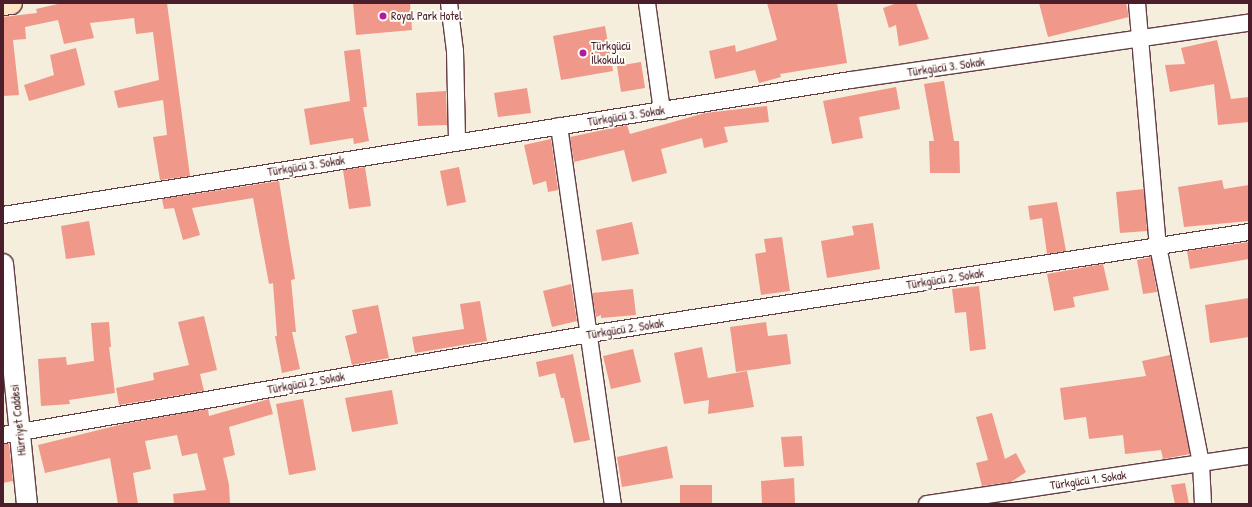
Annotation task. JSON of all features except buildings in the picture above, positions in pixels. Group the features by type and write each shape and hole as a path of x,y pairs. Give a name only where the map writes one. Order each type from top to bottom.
{"main road":[{"path":"3,4 11,3"}],"street":[{"path":"449,3 455,51 457,142"},
{"path":"647,3 662,111"},
{"path":"1137,3 1142,38 1158,246 1201,464 1203,504"},
{"name":"Türkgücü 3. Sokak","path":"3,215 851,80 1249,23"},
{"path":"559,126 590,334 613,504"},
{"name":"Türkgücü 2. Sokak","path":"11,434 590,334 1249,232"},
{"name":"Hürriyet Caddesi","path":"3,264 11,434 26,504"},
{"name":"Türkgücü 1. Sokak","path":"927,504 1249,456"}],"place":[{"name":"Royal Park Hotel","path":"383,16"},
{"name":"Türkgücü İlkokulu","path":"583,53"}]}
